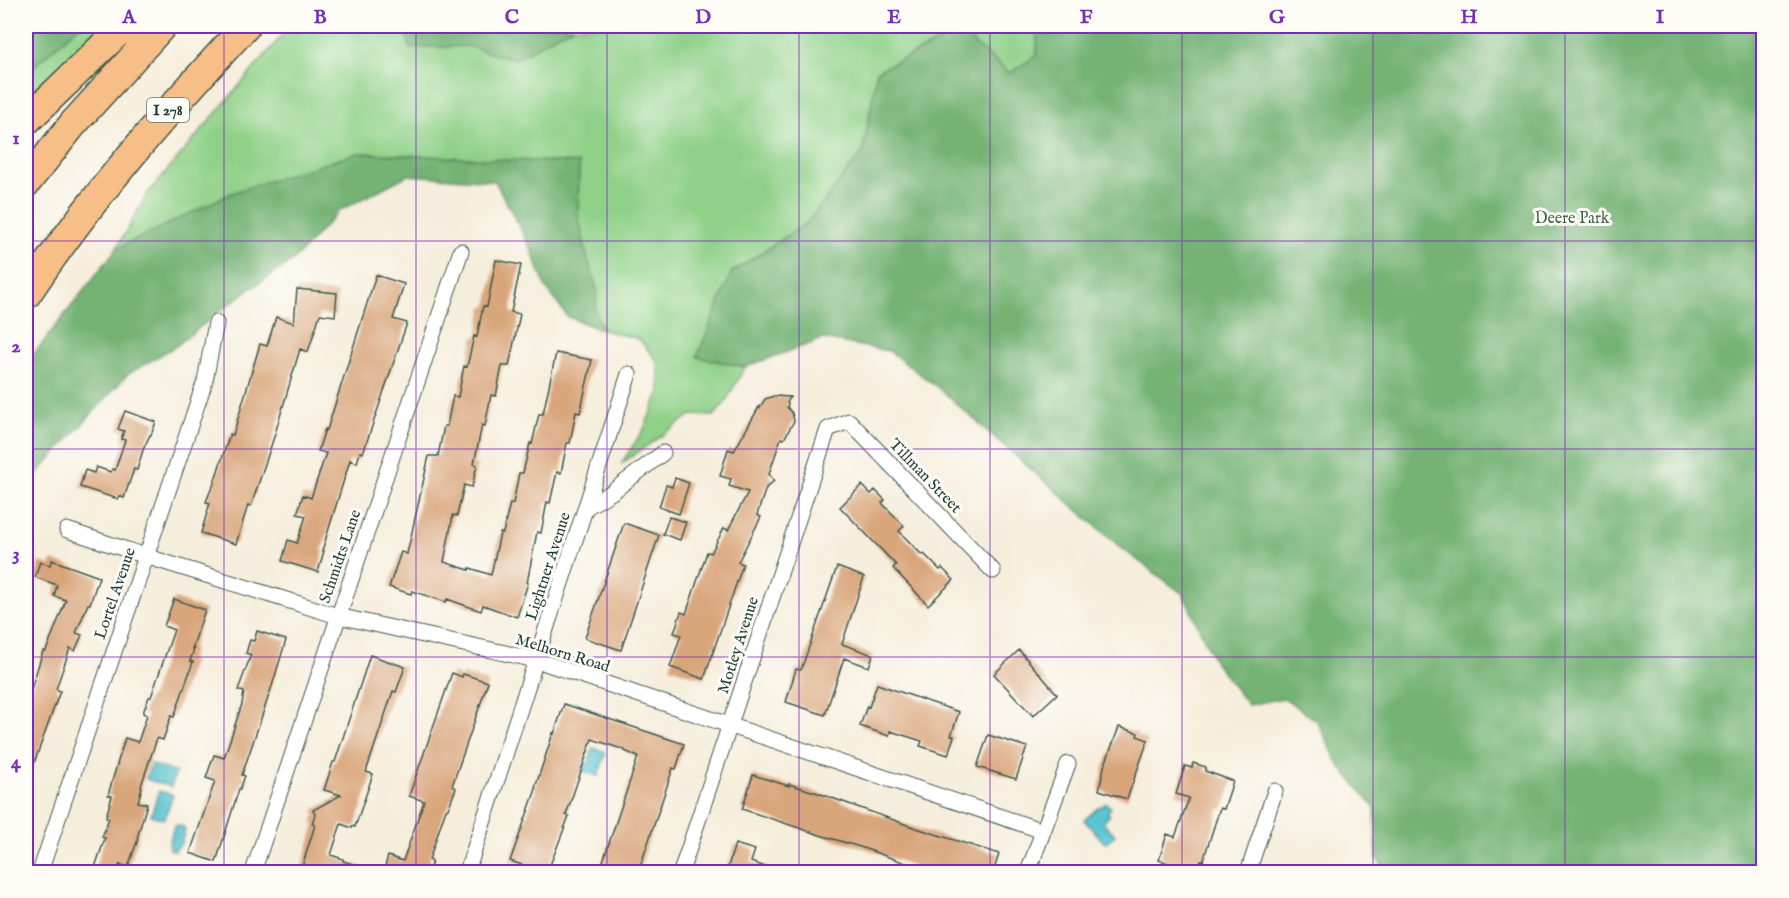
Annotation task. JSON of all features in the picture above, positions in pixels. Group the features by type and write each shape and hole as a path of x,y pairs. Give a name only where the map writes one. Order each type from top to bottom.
{"highway":[{"path":"26,121 116,34 128,26"},
{"path":"26,183 73,124 162,26"},
{"name":"I 278","path":"26,295 77,222 134,149 246,26"}],"street":[{"name":"Schmidts Lane","path":"253,873 461,251"},
{"name":"Lortel Avenue","path":"40,873 205,381 216,323"},
{"name":"Lightner Avenue","path":"467,873 629,374"},
{"name":"Tillman Street","path":"828,429 849,421 993,571"},
{"name":"Motley Avenue","path":"681,873 828,429"},
{"path":"585,508 612,492 663,453"},
{"name":"Melhorn Road","path":"67,530 338,616 536,660 1043,831"},
{"path":"1028,873 1068,764"},
{"path":"1248,873 1275,791"}],"green space":[{"path":"26,26 103,26 26,101"},
{"path":"26,26 79,26 26,73"},
{"path":"290,26 1037,26 1037,55 1010,73 960,32 877,71 863,152 807,223 732,272 697,357 745,367 726,401 714,416 691,415 621,464 644,429 660,391 658,362 639,339 603,330 595,310 597,289 586,253 578,214 579,163 358,153 116,249 148,193"},
{"path":"404,26 575,26 517,59 469,46 410,48"},
{"name":"Deere Park","path":"1037,26 1763,26 1763,872 1386,872 1377,858 1375,808 1339,765 1317,721 1284,698 1248,705 1216,664 1183,594 1120,547 937,387 889,351 823,339 745,367 697,357 732,272 807,223 863,152 877,71 960,32 1010,73 1037,55"},
{"path":"358,153 579,163 578,214 597,290 595,310 603,330 568,317 546,288 531,249 495,181 408,175 339,211 294,260 244,293 176,346 128,374 36,475 26,498 26,364 116,249 234,192"}],"water":[{"path":"593,748 606,752 598,776 582,771 584,765 588,765"},
{"path":"151,764 176,773 171,787 146,779"},
{"path":"159,791 173,795 164,819 151,815"},
{"path":"1106,803 1111,808 1107,812 1110,815 1103,822 1115,835 1105,843 1084,820"},
{"path":"178,825 184,827 185,831 180,846 175,851 170,849 169,842 174,827"}],"building":[{"path":"496,260 521,265 511,312 520,314 509,366 502,366 496,396 491,395 485,426 482,425 472,487 464,485 457,516 453,515 444,562 491,575 500,533 503,533 510,503 513,504 519,473 523,473 539,414 543,414 556,353 592,360 580,413 576,412 561,473 557,472 550,503 547,502 541,533 537,532 528,583 517,617 483,605 481,611 447,599 446,602 412,591 411,594 389,587 401,552 407,554 429,456 438,456 453,396 458,397 464,366 467,367 474,336 477,337 483,306 487,307"},
{"path":"376,275 404,284 393,319 407,323 363,453 360,452 357,463 350,460 322,551 324,551 318,572 282,561 288,540 297,543 306,516 297,514 303,495 311,498 326,453 318,451 325,429 327,430"},
{"path":"297,289 337,293 335,316 320,314 308,352 300,349 274,437 236,544 201,533 210,503 206,502 230,434 233,435 260,344 267,346 276,317 294,323"},
{"path":"774,396 790,397 787,407 794,421 784,439 781,438 769,474 774,481 766,488 757,515 761,517 738,562 743,564 704,679 670,667 681,635 674,633 681,612 686,614 707,552 711,553 724,528 728,530 748,492 729,486 731,479 720,476 728,449 734,451 759,407 765,399"},
{"path":"125,411 156,422 137,470 134,469 124,498 119,496 118,499 80,487 85,470 94,473 96,467 111,472 112,469 115,470 125,440 121,439 124,431 118,429"},
{"path":"675,478 689,483 679,514 659,507 666,485 672,487"},
{"path":"862,485 871,494 875,490 885,500 882,503 904,526 899,531 922,555 924,554 940,570 942,568 954,580 928,605 893,568 896,565 840,507"},
{"path":"669,517 686,522 680,540 663,534"},
{"path":"624,523 659,535 621,650 585,638"},
{"path":"52,560 99,577 90,604 88,604 76,633 82,635 75,651 70,648 56,689 60,691 28,780 26,779 26,705 43,651 46,651 66,600 54,596 57,585 35,577 40,562 50,565"},
{"path":"837,567 864,577 842,644 873,655 869,667 844,658 825,715 786,702 796,669 801,670"},
{"path":"174,599 205,610 192,649 194,649 190,661 193,662 174,717 171,716 163,740 157,738 141,786 138,802 147,804 128,867 120,864 117,873 93,873 105,838 102,837 109,818 106,817 112,796 108,795 125,738 138,742 147,715 143,713 151,697 174,630 164,626"},
{"path":"257,631 286,640 216,862 190,853 215,781 206,778 214,755 224,758 242,704 244,692 238,690 251,655 246,653 250,640 254,641"},
{"path":"1019,650 1057,694 1033,716 994,674"},
{"path":"370,655 405,667 396,692 393,691 366,772 373,774 355,827 341,824 331,855 369,869 369,873 326,873 316,869 314,873 300,873 315,825 312,824 315,814 313,810 341,795 324,790"},
{"path":"452,673 488,682 452,786 456,788 448,809 446,809 429,860 432,861 429,873 383,873 388,856 403,861 424,801 409,796"},
{"path":"877,684 959,712 951,736 954,736 948,755 920,746 922,741 890,731 889,736 860,726"},
{"path":"564,704 684,744 676,769 673,768 638,873 599,873 638,757 592,739 566,815 569,816 547,873 510,861"},
{"path":"1119,727 1138,733 1137,736 1148,740 1127,799 1099,790 1104,767"},
{"path":"988,735 1027,747 1016,779 977,767"},
{"path":"1193,763 1206,767 1205,771 1233,781 1224,809 1220,808 1197,873 1159,860 1167,834 1175,837 1189,798 1176,794 1185,766 1192,768"},
{"path":"753,775 821,794 913,827 999,854 993,873 934,873 742,809"},
{"path":"735,844 755,850 751,862 775,870 774,873 726,873"}]}
